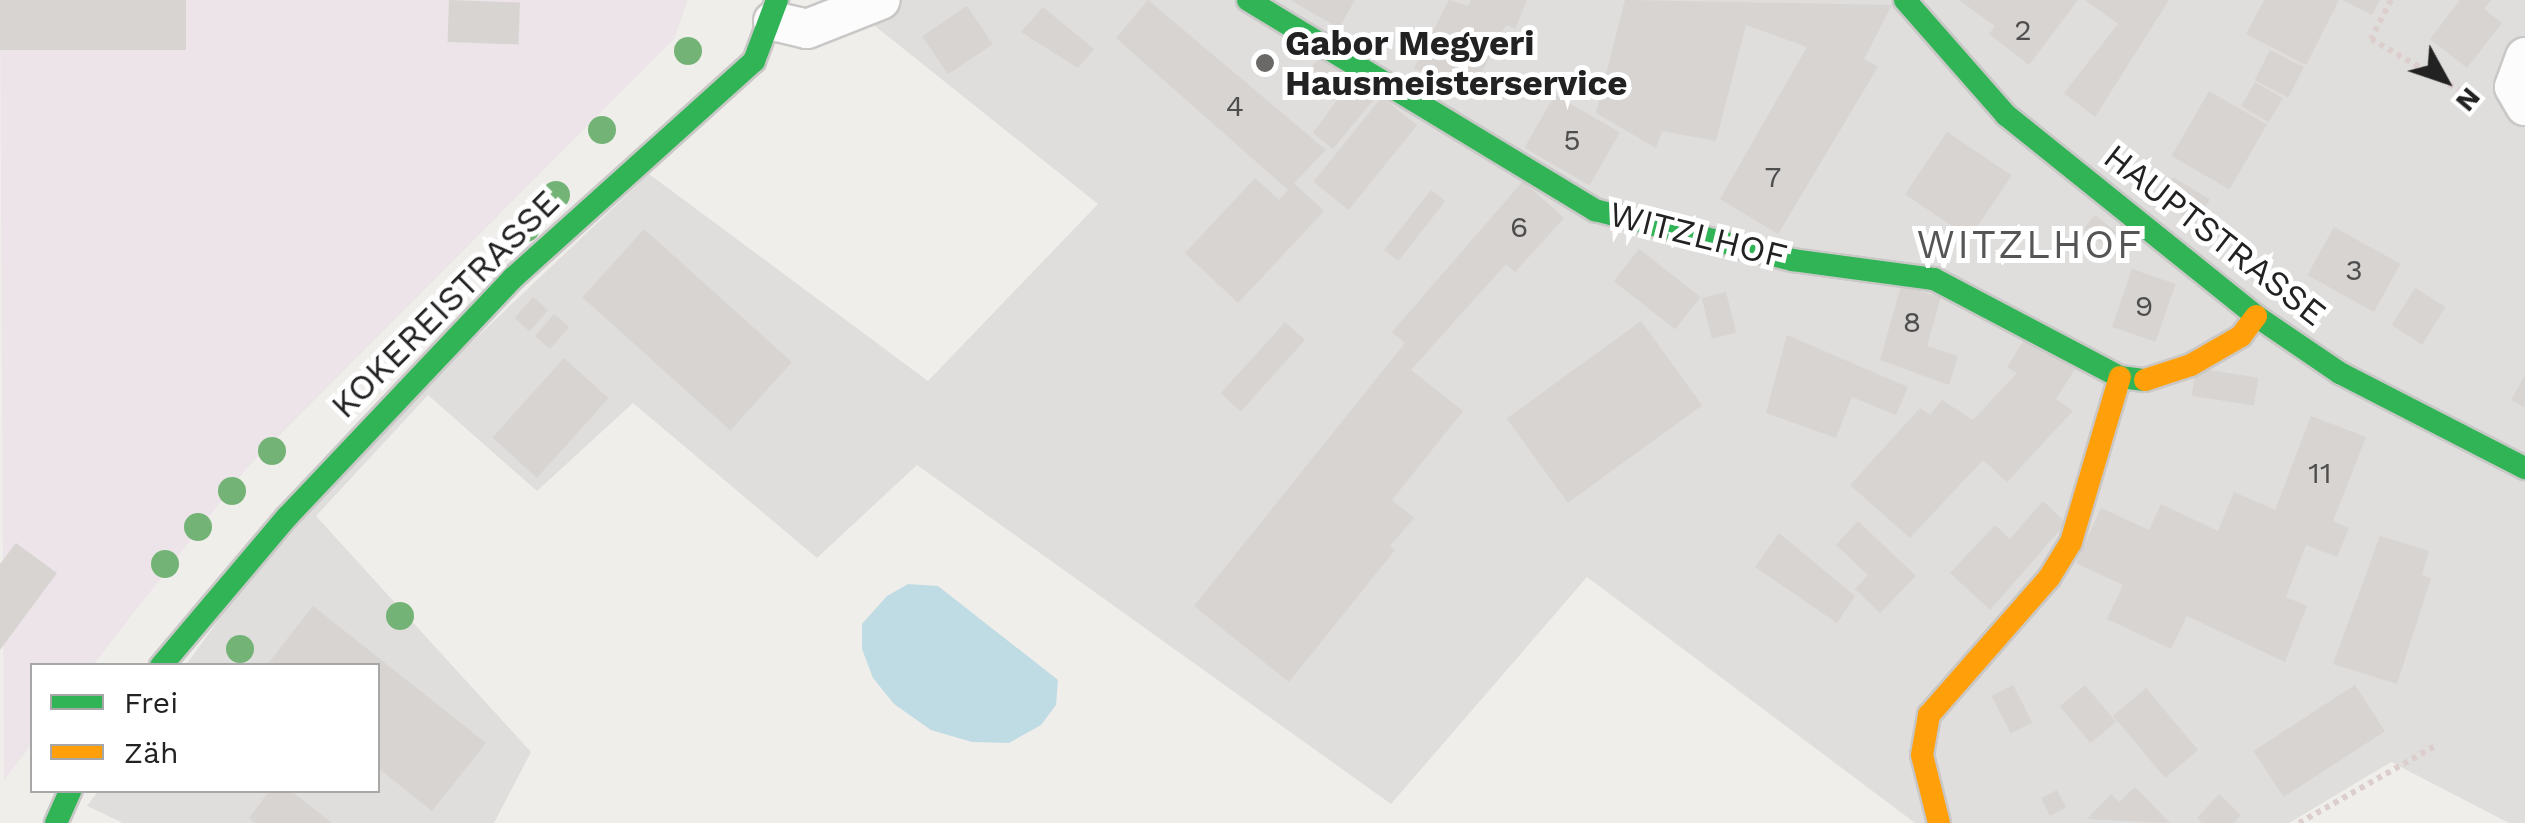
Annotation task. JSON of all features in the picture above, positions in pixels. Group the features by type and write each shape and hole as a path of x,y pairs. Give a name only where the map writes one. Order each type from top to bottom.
{"street":[{"path":"775,10 807,30 880,0"},
{"name":"WITZLHOF","path":"1248,0 1595,210 1793,260 1934,279 2120,377"},
{"name":"HAUPTSTRASSE","path":"1906,0 2006,115 2256,316 2340,373 2525,468"},
{"name":"KOKEREISTRASSE","path":"164,663 287,517 513,278 721,97 754,61 775,10"},
{"path":"1939,823 1922,755 1929,715 2049,578 2071,542 2120,377 2148,380 2191,365 2242,336 2256,316"},
{"path":"56,823 70,793"}],"path":[{"path":"2390,0 2370,39 2482,104 2522,83"},
{"path":"2299,823 2436,746"}],"shaded area":[{"path":"0,0 688,0 674,39 247,468 95,663 30,663 30,747 4,780"},
{"path":"891,0 2525,0 2525,823 2509,823 2391,762 2289,823 1915,823 1587,577 1391,804 917,465 817,558 633,403 537,491 428,395 316,516 531,752 494,823 123,823 87,806 97,793 380,793 380,663 187,663 232,601 402,408 649,174 928,381 1098,204 865,18"}],"water":[{"path":"908,584 938,586 1058,680 1056,705 1041,725 1009,743 972,742 931,730 894,704 873,678 862,649 862,624 887,596"}],"building":[{"path":"0,0 186,0 186,50 0,50"},
{"path":"449,0 520,2 518,44 448,42"},
{"path":"1148,0 1326,150 1294,183 1324,211 1238,303 1185,253 1255,178 1279,200 1288,190 1116,38"},
{"path":"1290,0 1355,0 1339,28"},
{"path":"1449,0 1468,6 1471,0 1527,0 1515,29 1506,25 1470,96 1414,68"},
{"path":"1625,0 1892,5 1864,59 1878,67 1778,234 1720,199 1807,47 1746,25 1716,141 1662,131 1656,148 1596,113"},
{"path":"1959,0 2078,0 2029,65 1989,34 1995,26"},
{"path":"2085,0 2169,0 2095,117 2064,93 2118,24"},
{"path":"2264,0 2339,0 2306,65 2246,34"},
{"path":"2342,0 2380,0 2372,15"},
{"path":"2460,0 2491,0 2484,9 2502,23 2467,68 2430,39"},
{"path":"967,6 993,44 948,74 922,36"},
{"path":"1043,7 1094,49 1078,68 1021,32"},
{"path":"2270,50 2304,67 2288,98 2255,80"},
{"path":"1320,57 1377,95 1333,149 1313,133 1337,100 1303,78"},
{"path":"2255,82 2283,98 2269,122 2241,106"},
{"path":"2209,91 2267,124 2230,189 2172,156"},
{"path":"1555,95 1620,132 1589,185 1524,148"},
{"path":"1382,97 1417,125 1348,210 1313,182"},
{"path":"1947,132 2012,176 1970,238 1905,194"},
{"path":"2173,177 2210,199 2195,223 2159,201"},
{"path":"1523,181 1564,218 1515,272 1506,264 1411,370 1463,411 1392,500 1414,518 1390,546 1395,550 1289,682 1194,606 1405,343 1392,332"},
{"path":"1431,190 1445,201 1398,261 1384,250"},
{"path":"2095,215 2117,233 2105,247 2084,229"},
{"path":"2334,227 2400,264 2374,312 2307,275"},
{"path":"644,229 792,362 730,431 582,297"},
{"path":"1639,249 1700,297 1675,329 1614,281"},
{"path":"2132,269 2175,284 2156,342 2112,327"},
{"path":"1901,286 1941,297 1927,346 1958,356 1949,385 1880,360"},
{"path":"2415,288 2446,307 2422,344 2392,325"},
{"path":"1726,292 1736,333 1712,339 1702,298"},
{"path":"533,297 548,310 530,331 515,318"},
{"path":"554,314 569,327 550,349 535,336"},
{"path":"1641,321 1702,405 1568,503 1507,419"},
{"path":"1285,322 1305,340 1241,411 1221,393"},
{"path":"1787,335 1908,387 1896,415 1852,397 1836,438 1766,413"},
{"path":"2026,337 2075,369 2056,399 2073,411 2007,482 1983,460 1910,538 1850,485 1920,408 1930,415 1942,400 1973,420 2017,373 2007,367"},
{"path":"564,358 609,398 537,478 492,438"},
{"path":"2196,368 2258,378 2254,406 2192,396"},
{"path":"2525,375 2525,408 2511,400"},
{"path":"2311,416 2366,437 2333,521 2349,528 2337,557 2306,545 2286,597 2307,606 2285,662 2187,616 2171,649 2107,619 2123,585 2076,563 2101,508 2149,530 2161,504 2218,531 2234,492 2275,510"},
{"path":"2043,501 2066,523 1990,610 1950,573 1995,525 2010,539"},
{"path":"1858,521 1916,576 1880,613 1855,589 1868,575 1836,545"},
{"path":"1779,533 1855,596 1837,623 1755,567"},
{"path":"2380,536 2429,551 2422,575 2431,578 2397,684 2333,664"},
{"path":"16,543 57,573 0,650 0,564"},
{"path":"313,606 486,743 432,811 380,770 380,663 268,663"},
{"path":"2013,685 2032,722 2011,733 1992,696"},
{"path":"2085,685 2116,722 2091,743 2060,706"},
{"path":"2355,685 2385,731 2283,797 2254,751"},
{"path":"2146,688 2198,750 2165,778 2113,716"},
{"path":"2135,787 2170,823 2087,819 2111,794 2119,802"},
{"path":"2057,790 2066,808 2050,816 2041,798"},
{"path":"268,793 294,793 332,823 255,823 249,818"},
{"path":"2219,794 2241,815 2234,823 2202,823 2197,818"}],"traffic: fast":[{"path":"164,663 287,517 513,278 754,61 777,0"},
{"path":"1248,0 1595,210 1793,260 1934,279 2120,377 2145,380"},
{"path":"1905,0 2006,115 2256,316 2340,373 2525,468"},
{"path":"56,823 70,793"}],"traffic: slow":[{"path":"2145,380 2191,365 2241,336 2256,316"},
{"path":"1939,823 1922,755 1929,715 2049,578 2071,542 2120,377"}],"place":[{"name":"Gabor Megyeri Hausmeisterservice","path":"1265,63"}],"district":[{"name":"WITZLHOF","path":"2030,245"}]}
